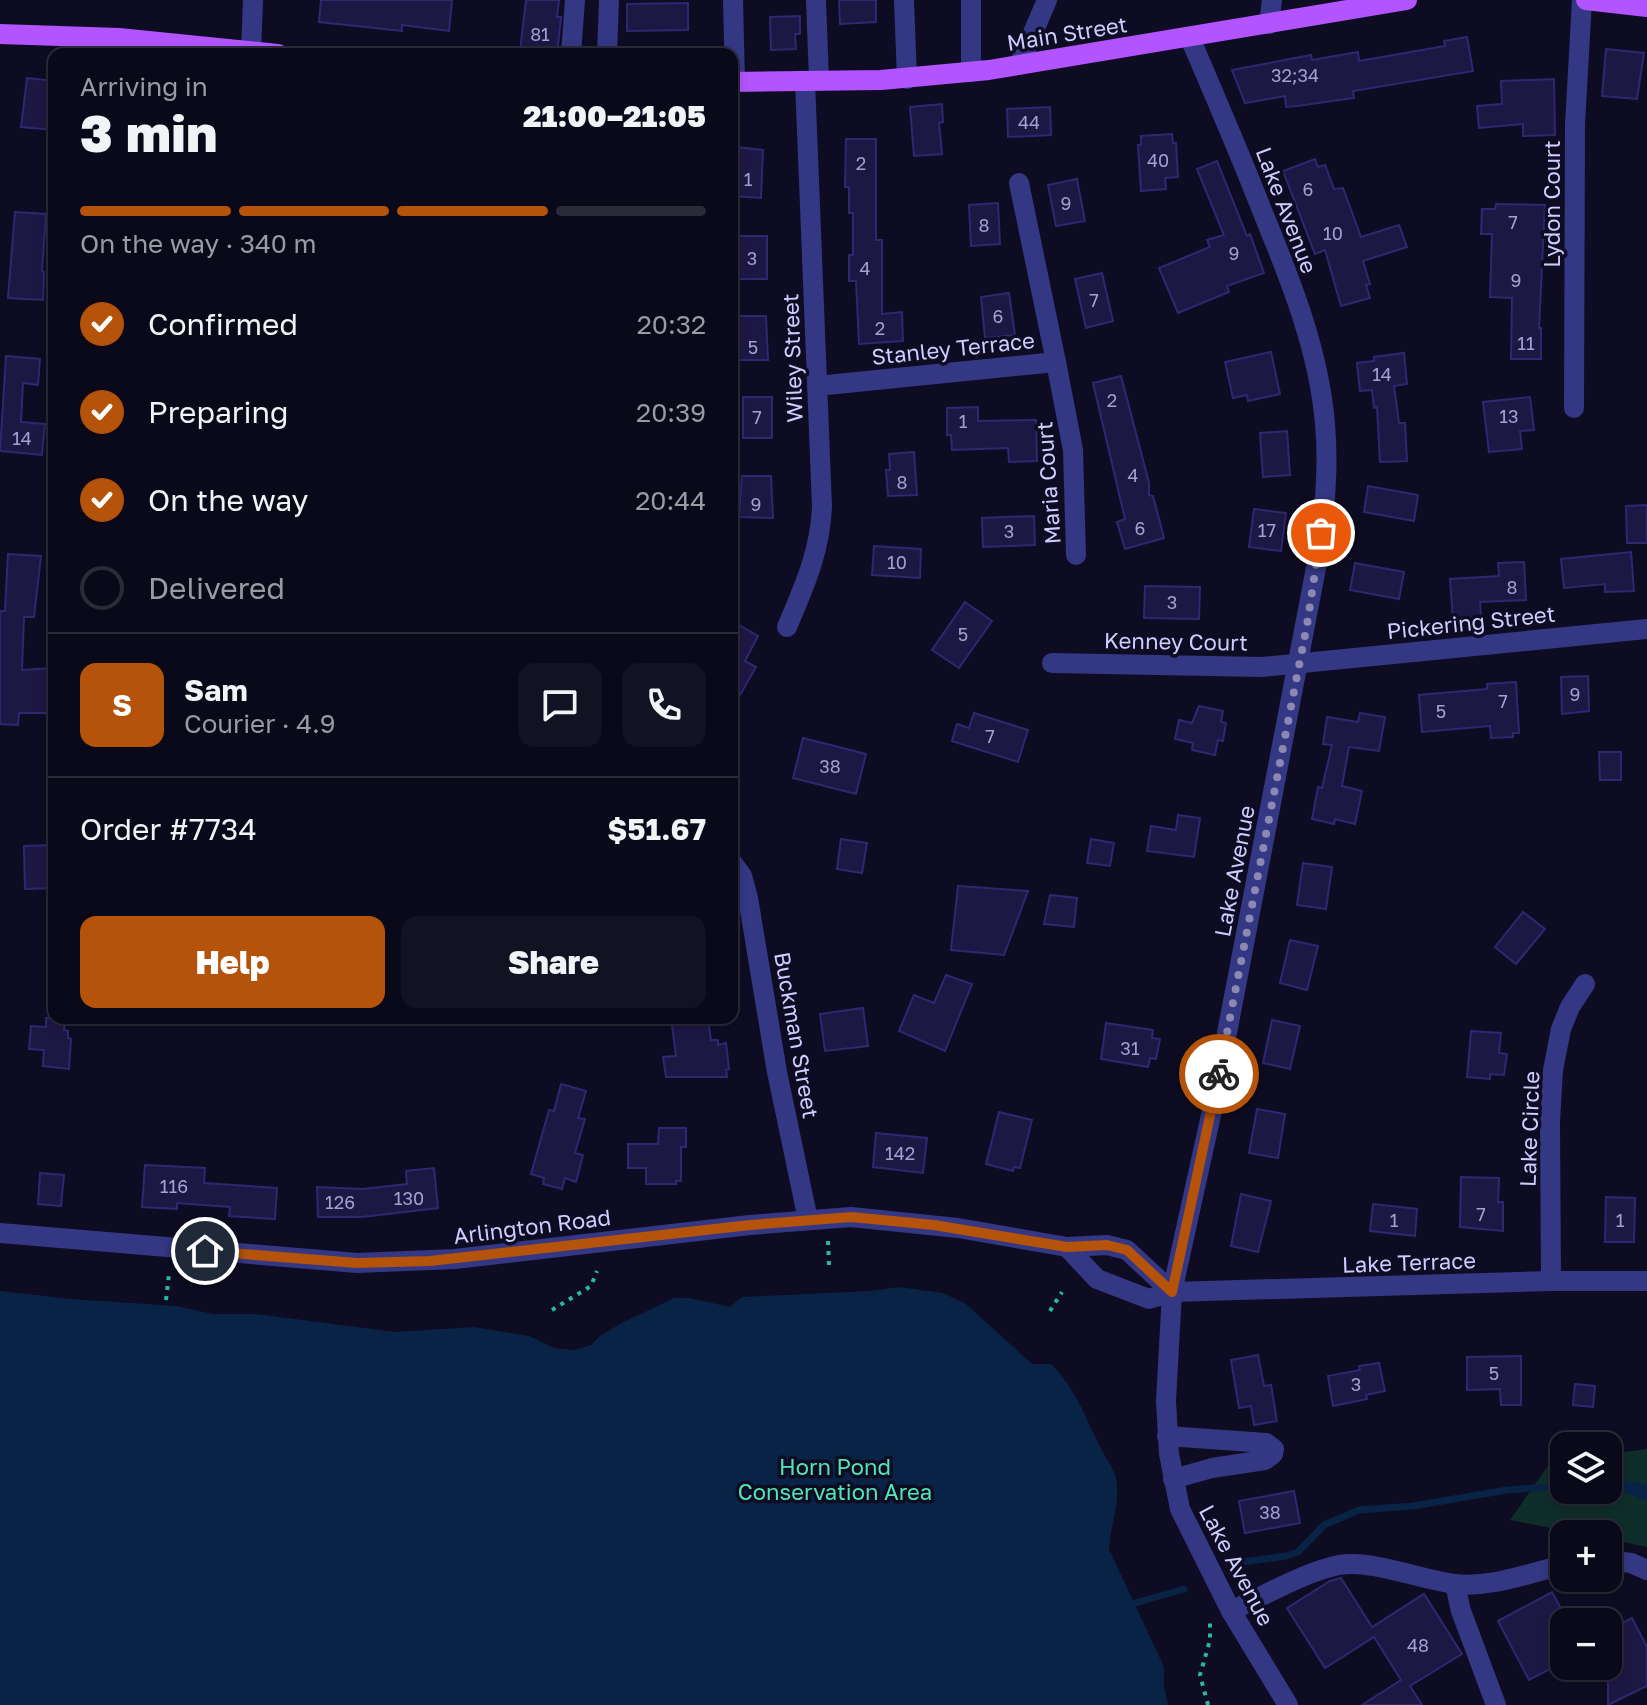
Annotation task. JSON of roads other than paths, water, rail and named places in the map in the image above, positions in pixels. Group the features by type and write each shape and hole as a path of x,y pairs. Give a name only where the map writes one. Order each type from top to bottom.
{"main road":[{"name":"Main Street","path":"738,82 907,79 971,72 1407,0"},
{"path":"1584,0 1647,7"},
{"path":"0,34 119,38 221,48"}],"street":[{"path":"251,48 253,0"},
{"path":"733,0 733,48"},
{"name":"Wiley Street","path":"787,627 815,560 820,534 812,81 816,0"},
{"path":"904,0 907,79"},
{"path":"971,0 971,72"},
{"path":"1019,65 1047,0"},
{"path":"1269,24 1272,0"},
{"name":"Lydon Court","path":"1574,408 1575,124 1584,0"},
{"path":"572,48 575,9 609,8 607,48"},
{"name":"Lake Avenue","path":"1190,38 1278,249 1306,328 1321,391 1326,438 1325,495 1319,552 1299,663 1213,1106 1172,1292 1167,1436 1180,1509 1191,1535 1231,1611 1288,1705"},
{"name":"Stanley Terrace","path":"817,386 1056,362 1019,183"},
{"name":"Maria Court","path":"1056,362 1073,450 1076,555"},
{"name":"Pickering Street","path":"1299,663 1647,629"},
{"name":"Kenney Court","path":"1052,663 1250,668 1299,663"},
{"name":"Buckman Street","path":"738,870 748,898 777,1072 808,1220"},
{"name":"Lake Circle","path":"1551,1281 1550,1122 1553,1070 1561,1029 1570,1007 1585,984"},
{"name":"Arlington Road","path":"0,1233 357,1263 455,1259 851,1217 910,1222 1067,1247 1107,1245 1127,1250 1172,1292"},
{"path":"1067,1247 1097,1279 1149,1299 1172,1292"},
{"name":"Lake Terrace","path":"1172,1292 1647,1281"},
{"path":"1167,1436 1266,1443 1274,1449 1265,1460 1212,1468 1173,1479"},
{"path":"1622,1562 1647,1570"},
{"path":"1231,1611 1314,1573 1339,1565 1360,1566 1455,1584 1490,1584 1550,1569"},
{"path":"1455,1584 1461,1611 1496,1705"}],"water":[{"name":"Horn Pond Conservation Area","path":"899,1287 943,1293 966,1304 1032,1364 1051,1364 1069,1385 1115,1474 1117,1496 1109,1549 1164,1667 1168,1705 0,1705 0,1291 176,1306 213,1314 256,1314 395,1332 474,1327 529,1336 554,1348 574,1350 591,1345 620,1324 674,1298 690,1298 730,1307 742,1297"},
{"path":"1622,1480 1647,1485 1647,1501 1622,1491"}],"waterway":[{"path":"1236,1563 1298,1552 1324,1525 1359,1510 1413,1506 1507,1490 1550,1487"},
{"path":"1135,1603 1184,1589"}]}
